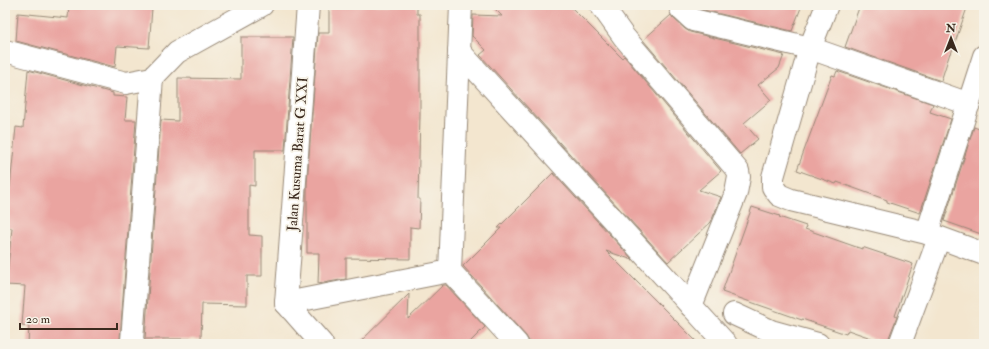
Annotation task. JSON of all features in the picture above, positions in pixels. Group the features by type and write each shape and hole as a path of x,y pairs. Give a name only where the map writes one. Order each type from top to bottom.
{"street":[{"path":"5,51 126,83 152,78 177,52 262,5"},
{"name":"Jalan Kusuma Barat G XXI","path":"286,303 308,5"},
{"path":"461,5 450,271 517,344"},
{"path":"601,5 624,36 738,170 739,178 736,193 691,306"},
{"path":"680,5 680,9 693,20 810,48 969,104"},
{"path":"827,5 810,48 773,177 773,187 779,195 791,200 933,236 984,254"},
{"path":"459,51 726,344"},
{"path":"900,344 933,236 969,104 984,56"},
{"path":"134,344 132,340 152,78"},
{"path":"286,303 450,271"},
{"path":"286,303 322,344"},
{"path":"734,314 771,331 818,344"}],"building":[{"path":"69,5 120,5 152,8 149,48 117,46 115,67 16,41 18,13 68,18"},
{"path":"329,5 417,5 417,14 420,14 419,228 410,227 410,259 346,258 346,279 318,284 319,253 307,253 307,183 318,33 329,33"},
{"path":"491,5 569,5 622,58 624,56 721,171 699,190 721,197 711,222 668,262 480,55 486,50 472,36 473,15 502,16"},
{"path":"695,5 802,5 792,31 699,9"},
{"path":"860,5 968,5 941,81 845,47"},
{"path":"671,15 690,32 784,55 779,68 758,85 771,100 744,123 758,139 740,154 643,40"},
{"path":"241,37 293,37 285,150 255,150 255,186 249,185 249,235 262,236 262,276 247,276 247,305 202,304 201,339 145,339 161,120 178,121 178,78 241,79"},
{"path":"28,70 113,93 113,96 127,97 125,120 136,120 120,344 28,344 29,326 22,325 25,286 6,285 12,228 5,228 5,186 10,187 16,127 23,128"},
{"path":"837,71 933,104 930,112 951,119 920,213 887,202 887,200 837,182 836,184 797,170 832,75 835,76"},
{"path":"974,127 984,131 984,235 944,221"},
{"path":"553,173 633,260 606,251 699,344 529,344 526,336 463,266 501,228 498,228"},
{"path":"752,207 806,226 805,229 862,249 862,247 913,264 895,316 897,317 888,340 888,344 848,330 846,334 722,292"},
{"path":"443,285 446,285 485,327 468,344 358,344 409,294 408,319"}]}
